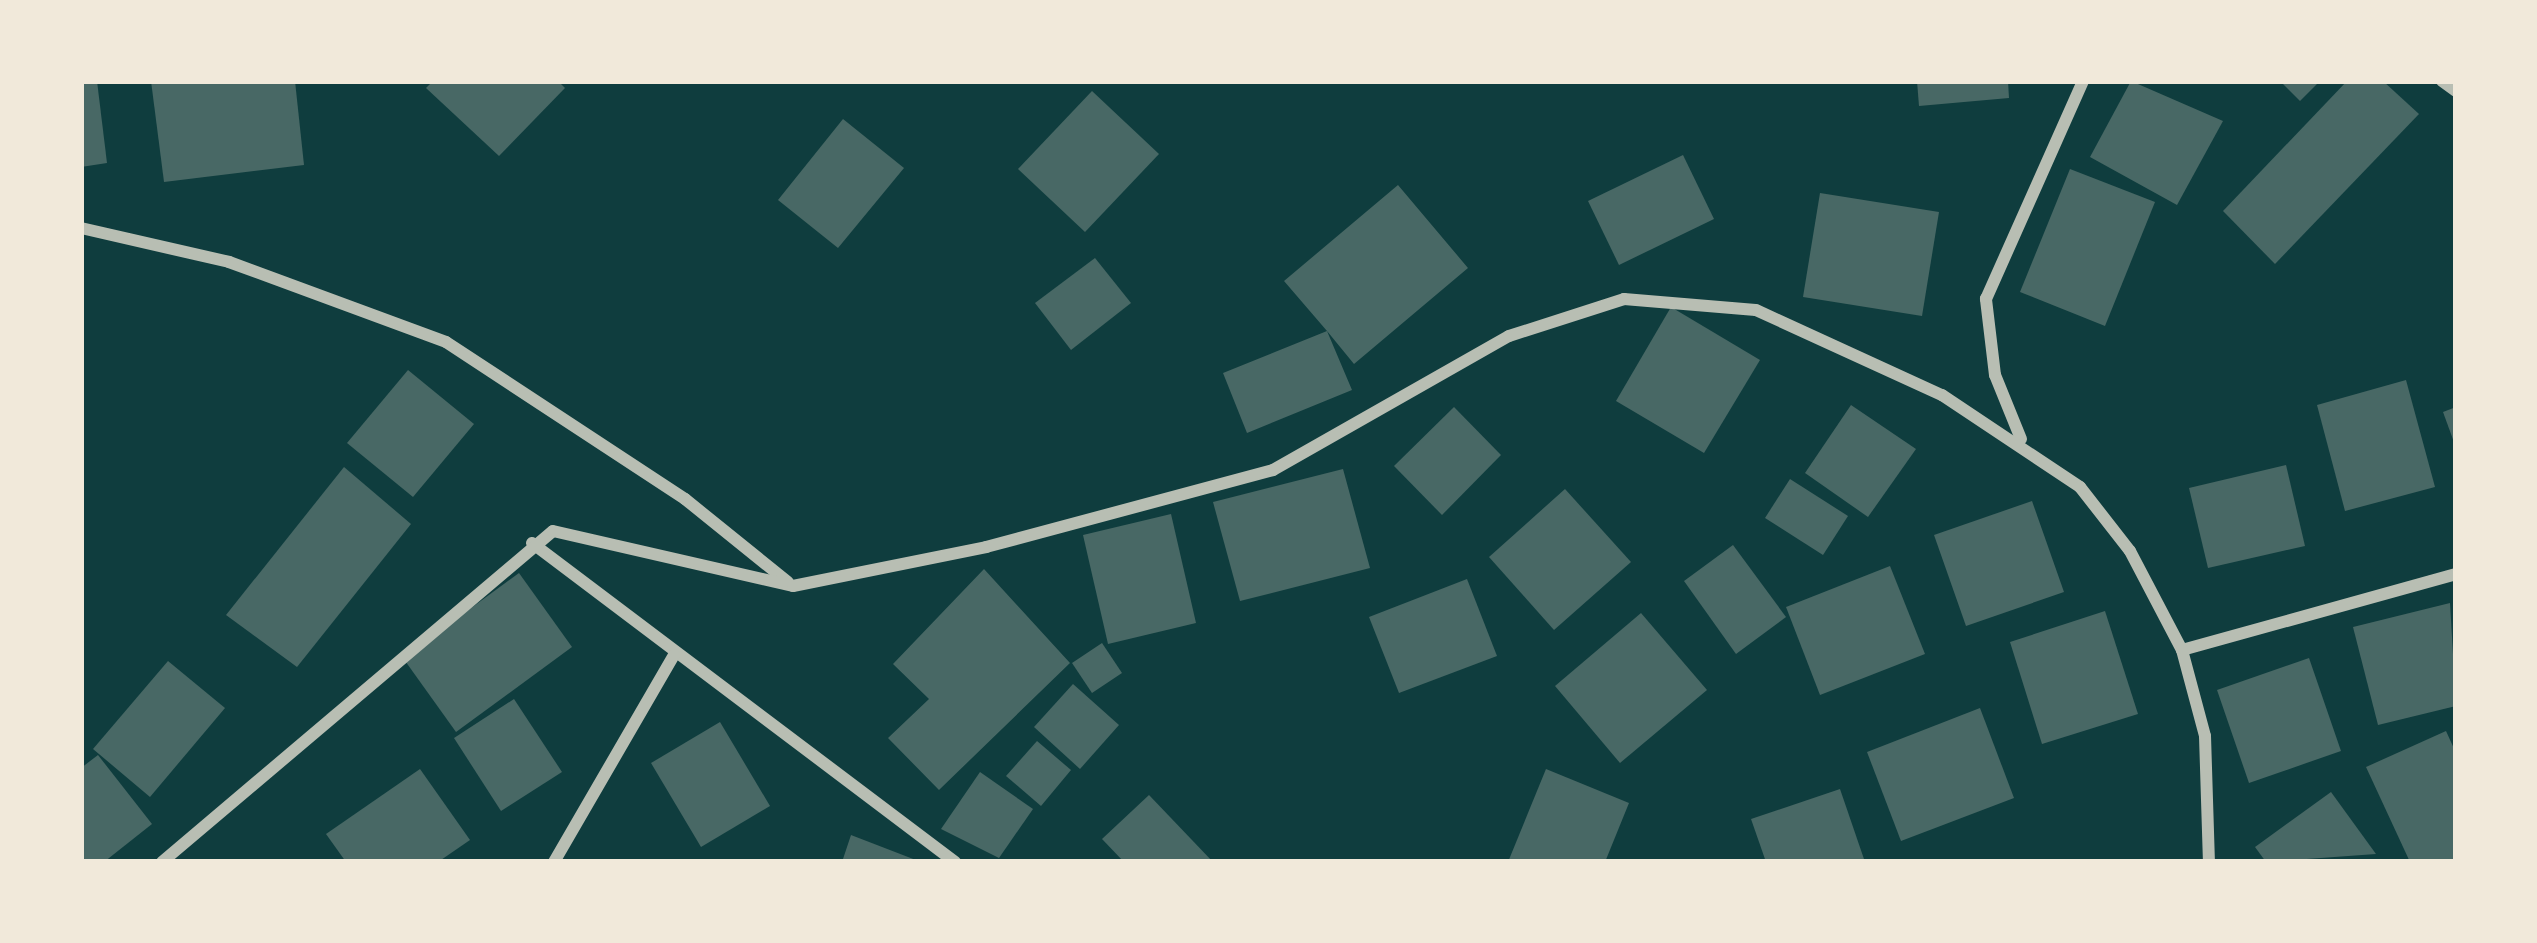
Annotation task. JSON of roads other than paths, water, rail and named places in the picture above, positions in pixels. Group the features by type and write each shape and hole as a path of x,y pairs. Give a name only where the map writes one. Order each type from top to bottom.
{"street":[{"path":"2022,440 1995,375 1986,299 2083,81"},
{"path":"2442,81 2456,91"},
{"path":"81,228 229,262 446,342 685,499 794,586"},
{"path":"162,862 532,543 583,533 794,586 1273,470 1509,336 1624,299 1756,310 2022,440 2080,487 2130,551 2182,650 2205,736 2209,862"},
{"path":"532,543 674,655 955,862"},
{"path":"2182,650 2456,574"},
{"path":"554,862 674,655"}]}
